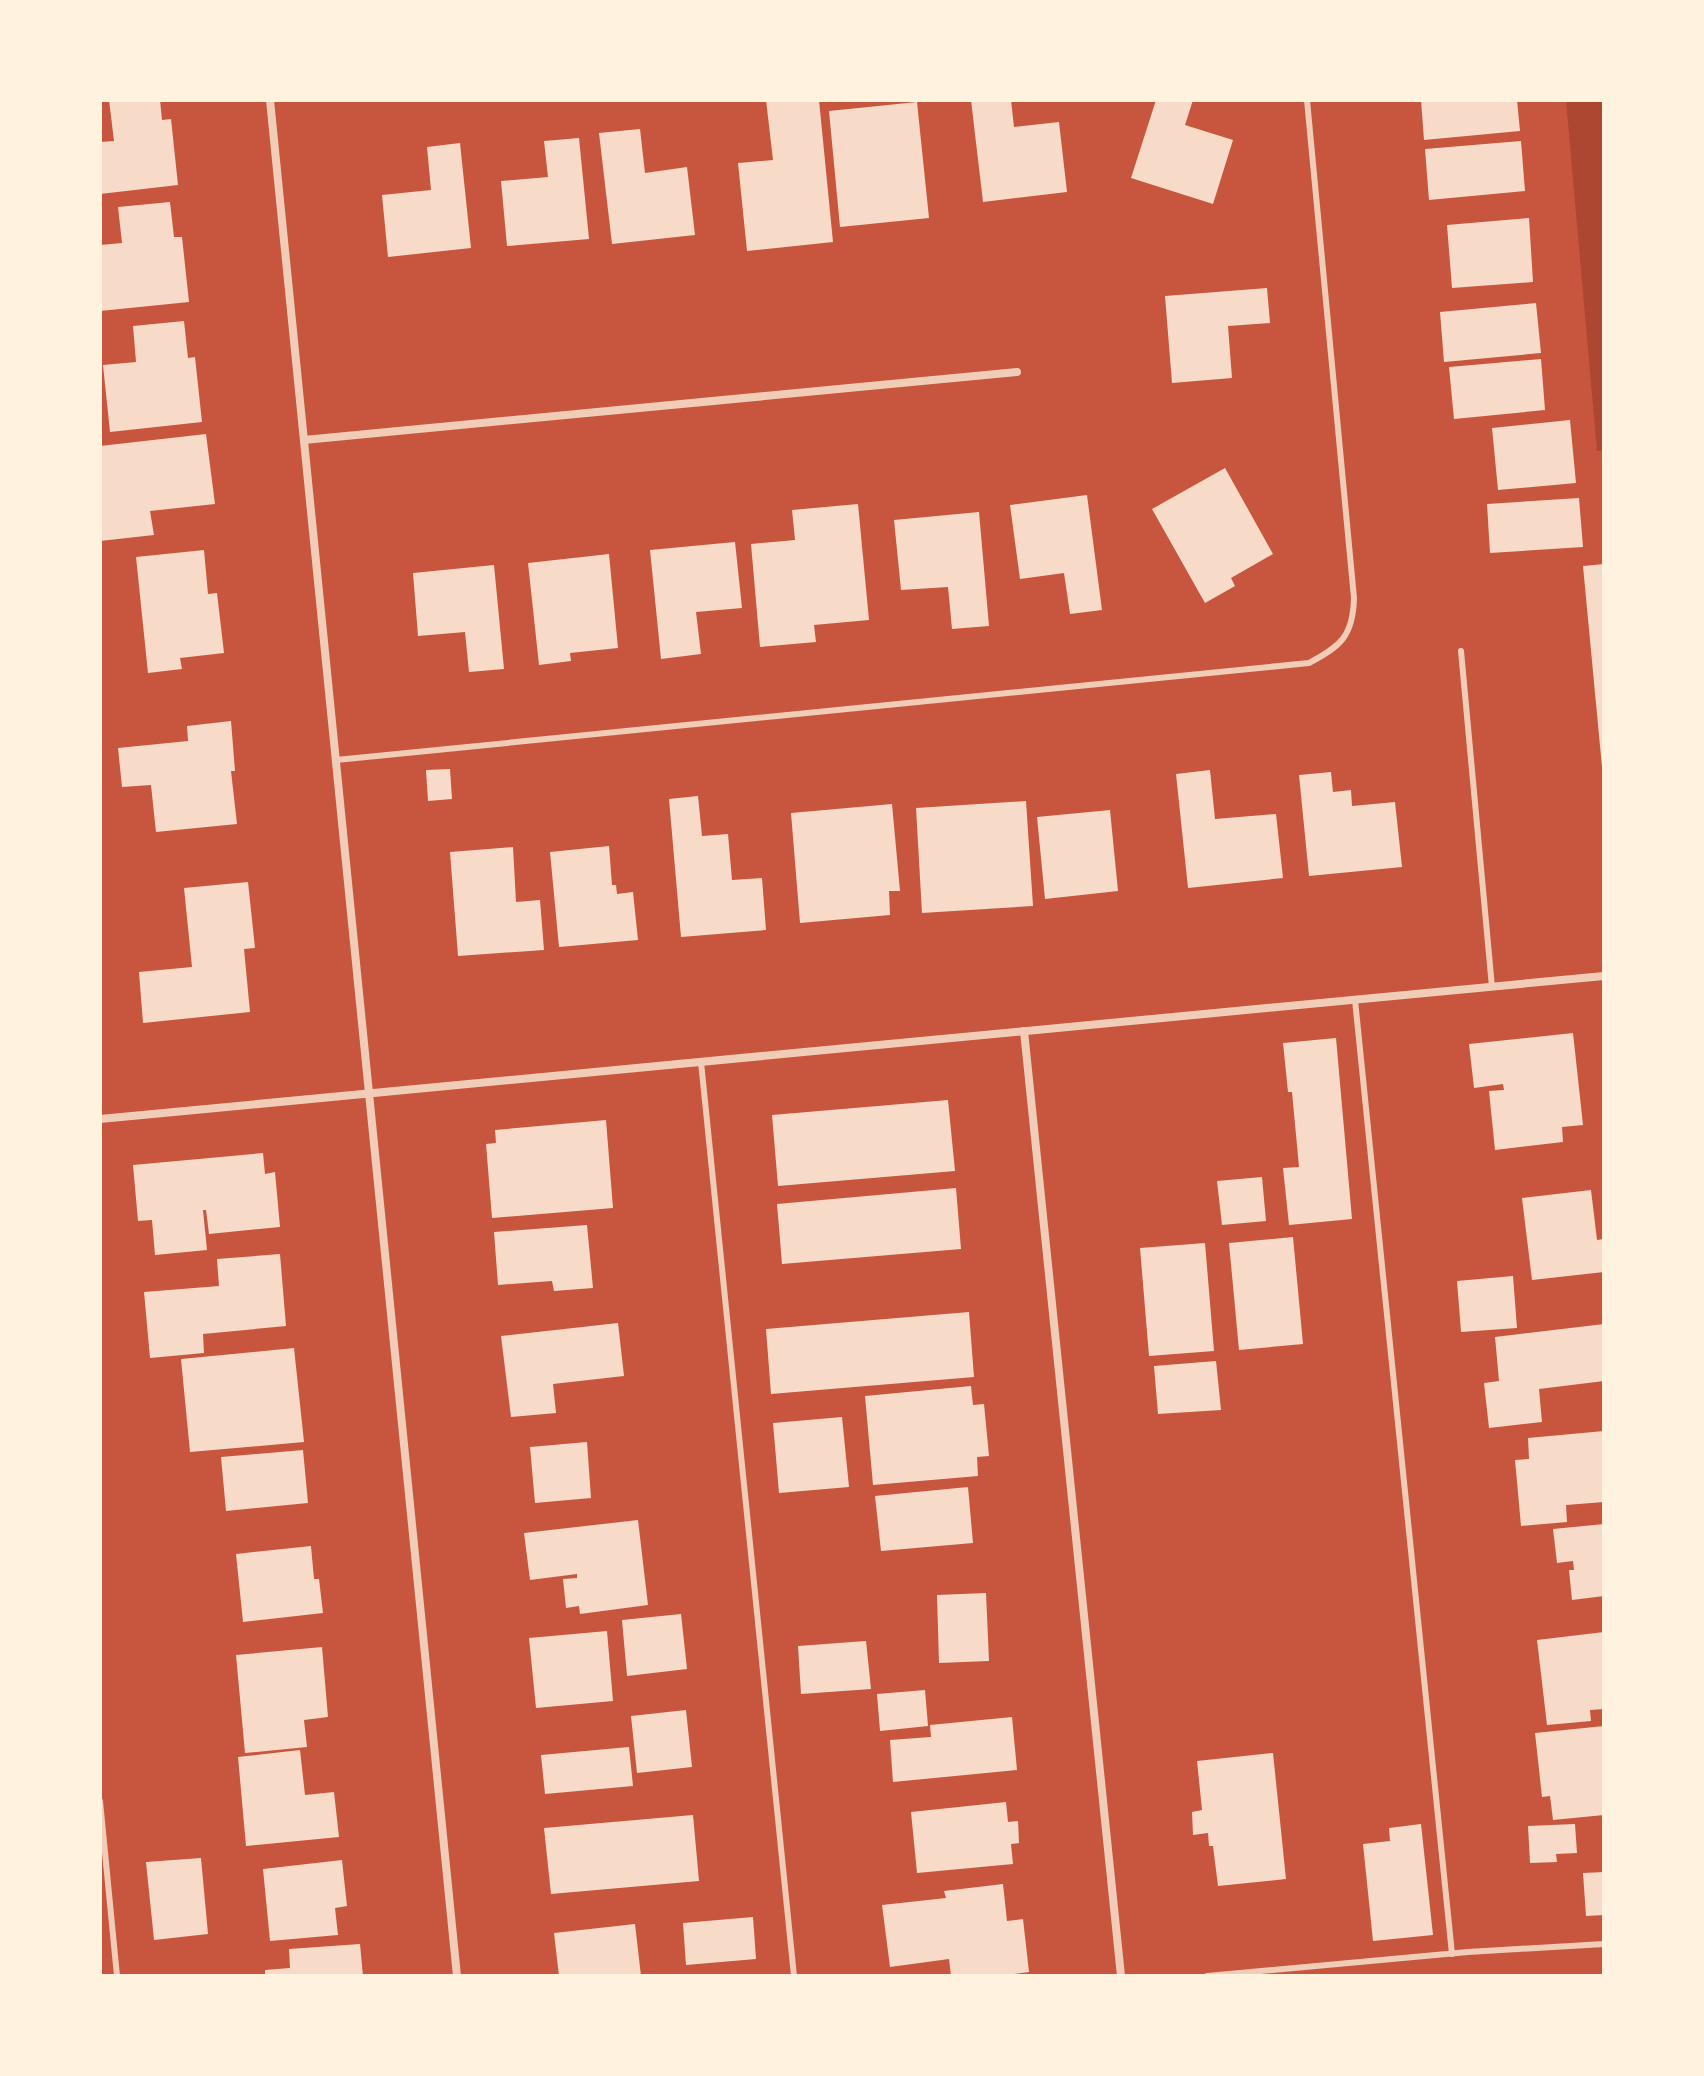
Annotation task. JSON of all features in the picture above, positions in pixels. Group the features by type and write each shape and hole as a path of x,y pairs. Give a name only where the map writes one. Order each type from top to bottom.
{"street":[{"path":"270,100 457,1976"},
{"path":"304,440 1017,372"},
{"path":"100,1119 1604,976"},
{"path":"1024,1031 1121,1976"}],"lane":[{"path":"336,760 1309,663 1332,651 1346,637 1354,613 1354,598 1307,100"},
{"path":"1461,651 1492,987"},
{"path":"1355,1000 1452,1954"},
{"path":"701,1062 794,1976"},
{"path":"100,1801 117,1976"},
{"path":"1207,1976 1604,1944"}],"shaded area":[{"path":"1566,100 1604,100 1604,450 1597,451"}],"building":[{"path":"109,100 160,100 162,120 171,119 178,185 100,194 100,142 114,141"},
{"path":"766,100 819,100 833,242 747,251 738,163 773,160"},
{"path":"971,100 1011,100 1014,127 1059,122 1067,192 983,202"},
{"path":"1156,100 1193,100 1185,125 1233,140 1213,204 1131,178"},
{"path":"1421,100 1517,100 1520,131 1424,140"},
{"path":"917,102 929,218 840,227 829,111"},
{"path":"640,129 645,173 687,167 695,235 612,244 599,133"},
{"path":"579,138 589,239 507,246 501,181 548,177 544,141"},
{"path":"1521,141 1525,191 1429,200 1425,149"},
{"path":"460,143 471,248 388,257 382,195 431,190 427,147"},
{"path":"170,202 174,237 182,237 189,302 100,311 100,245 122,243 118,207"},
{"path":"1529,218 1533,282 1452,288 1447,225"},
{"path":"1267,288 1270,323 1228,326 1232,378 1172,383 1165,296"},
{"path":"1536,303 1541,353 1444,362 1440,312"},
{"path":"184,321 188,358 195,357 202,422 110,432 103,365 136,362 133,326"},
{"path":"1541,359 1545,410 1454,419 1449,367"},
{"path":"1570,420 1576,483 1498,490 1492,428"},
{"path":"206,434 215,504 150,511 154,535 100,541 100,446"},
{"path":"1225,468 1273,554 1231,578 1235,586 1205,603 1152,509"},
{"path":"1087,495 1102,610 1070,614 1064,573 1020,579 1010,505"},
{"path":"1579,498 1583,547 1490,553 1487,504"},
{"path":"858,504 869,620 814,625 816,642 760,647 751,544 795,540 792,510"},
{"path":"979,512 989,626 952,629 948,587 901,590 894,520"},
{"path":"735,542 742,608 696,612 701,654 661,659 650,550"},
{"path":"204,550 208,594 217,593 224,653 180,658 182,669 148,673 136,557"},
{"path":"609,554 618,648 570,653 571,661 539,665 528,563"},
{"path":"1604,564 1604,767 1602,767 1583,566"},
{"path":"494,565 504,669 469,672 465,632 418,636 413,573"},
{"path":"231,721 235,771 231,771 237,824 156,832 151,785 122,787 118,748 188,741 187,726"},
{"path":"450,769 452,799 428,801 426,770"},
{"path":"1210,770 1215,819 1276,814 1283,878 1188,888 1176,774"},
{"path":"1331,772 1333,792 1351,790 1352,806 1395,802 1402,867 1309,876 1299,775"},
{"path":"698,796 702,836 728,834 732,880 762,878 766,930 681,937 669,799"},
{"path":"1026,801 1033,906 922,913 916,808"},
{"path":"892,804 900,891 889,891 890,915 800,923 791,813"},
{"path":"1110,810 1118,891 1045,899 1037,817"},
{"path":"609,846 612,885 616,885 617,894 633,892 638,940 559,947 550,852"},
{"path":"513,847 516,902 540,900 544,950 458,956 450,852"},
{"path":"248,882 255,948 244,949 250,1012 143,1023 139,972 192,967 184,888"},
{"path":"1573,1033 1583,1125 1562,1127 1563,1142 1495,1150 1489,1091 1504,1090 1503,1084 1474,1088 1469,1044"},
{"path":"1336,1038 1352,1219 1289,1225 1283,1168 1299,1167 1292,1092 1288,1092 1283,1043"},
{"path":"948,1100 955,1171 778,1186 772,1115"},
{"path":"606,1120 613,1208 492,1218 486,1144 496,1143 495,1130"},
{"path":"263,1153 265,1174 275,1172 280,1227 209,1234 206,1210 203,1210 207,1250 155,1255 152,1220 138,1221 133,1165"},
{"path":"1262,1177 1266,1221 1222,1225 1217,1181"},
{"path":"956,1188 961,1249 782,1264 777,1204"},
{"path":"1591,1190 1597,1240 1604,1239 1604,1272 1532,1280 1522,1198"},
{"path":"587,1225 593,1288 554,1291 552,1281 498,1285 494,1232"},
{"path":"1293,1237 1303,1344 1239,1350 1229,1243"},
{"path":"1205,1243 1214,1351 1149,1356 1140,1248"},
{"path":"280,1254 286,1326 203,1334 204,1353 150,1358 144,1292 219,1286 217,1259"},
{"path":"1513,1276 1517,1328 1461,1332 1457,1281"},
{"path":"969,1312 974,1377 771,1394 766,1329"},
{"path":"618,1323 624,1376 553,1384 556,1413 511,1417 501,1336"},
{"path":"1604,1324 1604,1381 1539,1389 1542,1422 1489,1428 1484,1383 1499,1381 1495,1337"},
{"path":"294,1348 304,1442 190,1452 181,1359"},
{"path":"1216,1361 1221,1410 1158,1414 1154,1366"},
{"path":"971,1386 973,1405 984,1404 989,1456 977,1457 978,1476 873,1485 865,1396"},
{"path":"842,1417 849,1487 779,1493 773,1423"},
{"path":"1604,1431 1604,1502 1566,1505 1567,1522 1521,1526 1515,1460 1529,1459 1528,1438"},
{"path":"587,1442 591,1498 535,1503 530,1447"},
{"path":"303,1450 308,1503 226,1511 221,1457"},
{"path":"968,1487 973,1543 881,1551 875,1496"},
{"path":"638,1520 648,1605 580,1614 579,1606 566,1608 563,1579 577,1578 577,1574 530,1580 524,1533"},
{"path":"1604,1524 1604,1596 1572,1600 1569,1570 1574,1570 1573,1561 1557,1563 1553,1529"},
{"path":"311,1546 314,1579 319,1579 323,1613 243,1622 236,1554"},
{"path":"986,1593 989,1661 939,1663 937,1595"},
{"path":"681,1614 687,1669 627,1676 622,1620"},
{"path":"607,1631 613,1701 536,1708 529,1638"},
{"path":"1604,1632 1604,1709 1590,1710 1591,1721 1547,1725 1537,1640"},
{"path":"866,1641 871,1689 801,1694 798,1646"},
{"path":"322,1647 328,1717 304,1720 307,1747 245,1753 236,1655"},
{"path":"925,1690 928,1726 880,1731 877,1694"},
{"path":"686,1710 692,1767 637,1773 631,1716"},
{"path":"1012,1717 1017,1770 893,1782 890,1740 931,1737 930,1725"},
{"path":"1604,1726 1604,1815 1553,1820 1550,1796 1542,1797 1535,1733"},
{"path":"629,1747 633,1786 545,1794 541,1755"},
{"path":"300,1750 305,1795 334,1792 339,1837 246,1846 238,1757"},
{"path":"1273,1753 1286,1879 1218,1886 1213,1846 1209,1846 1208,1833 1193,1835 1192,1812 1202,1810 1197,1761"},
{"path":"1006,1802 1008,1822 1018,1821 1019,1843 1011,1844 1013,1864 917,1873 911,1812"},
{"path":"693,1815 699,1881 551,1894 544,1828"},
{"path":"1421,1824 1433,1935 1373,1941 1363,1844 1390,1841 1389,1828"},
{"path":"1575,1824 1577,1853 1556,1854 1557,1862 1530,1863 1528,1826"},
{"path":"201,1858 208,1934 154,1940 146,1862"},
{"path":"342,1860 347,1906 335,1908 338,1935 270,1941 263,1869"},
{"path":"1604,1872 1604,1915 1586,1916 1583,1873"},
{"path":"1003,1884 1007,1921 1023,1919 1029,1972 951,1976 949,1959 890,1967 882,1905 946,1898 944,1891"},
{"path":"753,1917 756,1959 686,1965 683,1923"},
{"path":"635,1924 641,1976 559,1976 554,1933"},
{"path":"360,1944 363,1976 265,1976 265,1970 290,1968 289,1949"}]}
